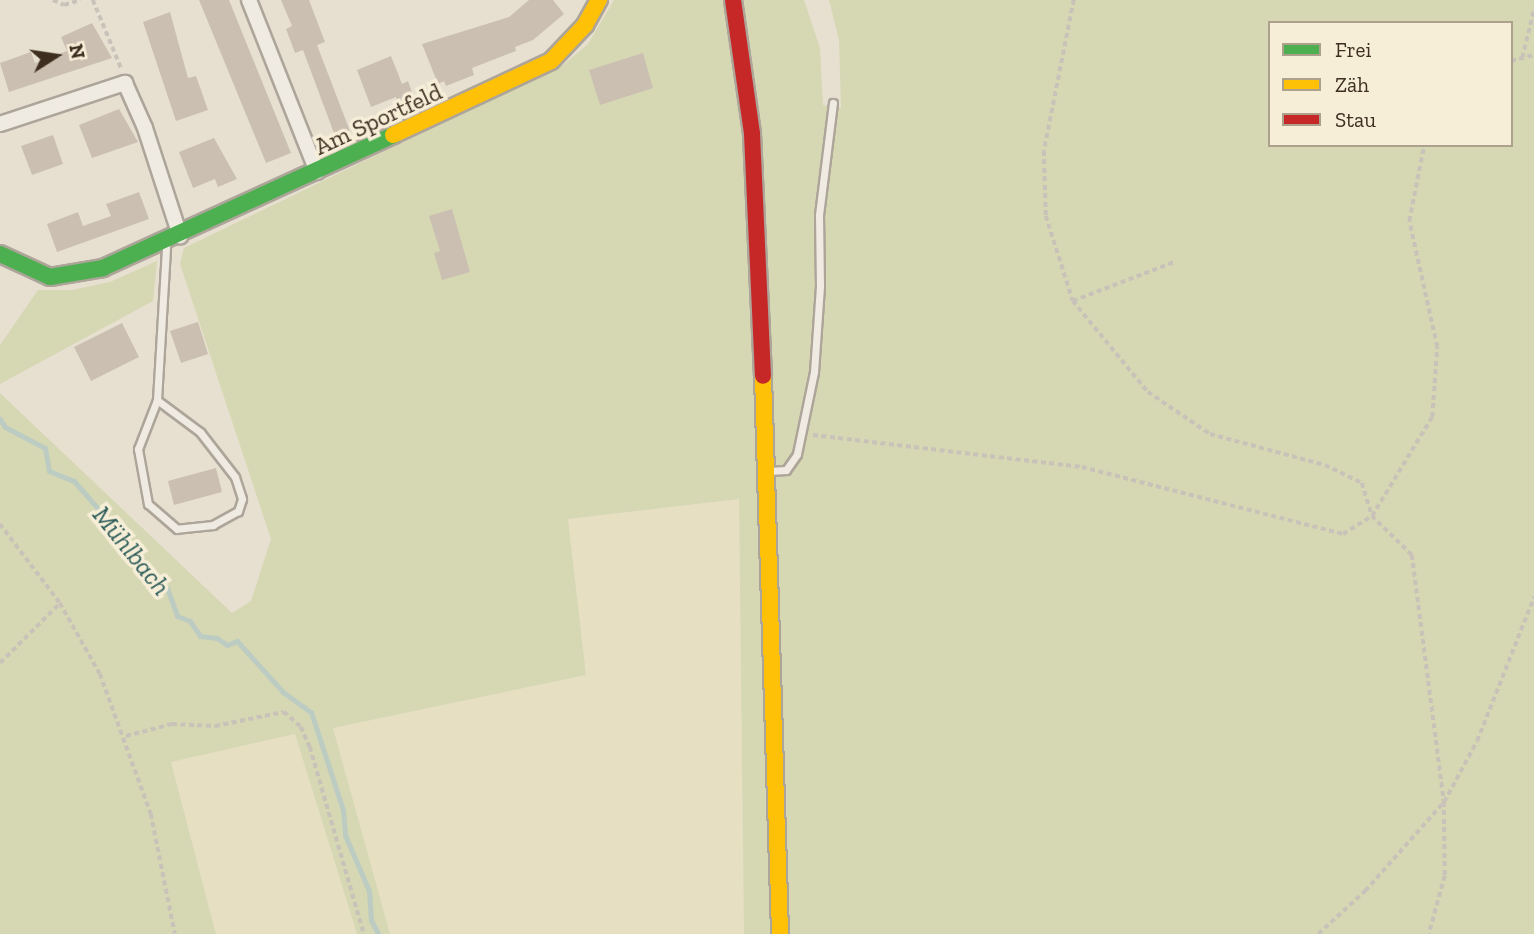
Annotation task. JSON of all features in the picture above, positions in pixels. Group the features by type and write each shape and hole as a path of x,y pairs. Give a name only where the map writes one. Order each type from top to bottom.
{"main road":[{"name":"Am Sportfeld","path":"0,254 50,277 103,268 166,242 551,61 585,25 599,0"},
{"path":"733,0 752,134 768,471 780,934"}],"street":[{"path":"249,0 317,172"},
{"path":"0,124 125,83 145,128 166,242"}],"lane":[{"path":"768,471 786,470 802,433 814,372 820,285 819,215 833,103"},
{"path":"157,400 200,432 235,477 242,499 238,511 213,525 177,529 148,504 138,449 157,400 166,242"}],"path":[{"path":"52,0 64,5 80,0"},
{"path":"93,0 125,83"},
{"path":"1074,0 1044,151 1046,216 1073,301 1148,392 1210,434 1325,465 1362,483 1372,516 1412,555 1444,802 1445,876 1429,934"},
{"path":"1522,58 1534,9"},
{"path":"1513,60 1534,55"},
{"path":"802,433 1082,467 1343,534 1372,516 1432,417 1437,347 1409,221 1424,147"},
{"path":"1073,301 1174,262"},
{"path":"0,524 60,603 100,674 126,736 150,814 175,934"},
{"path":"1318,934 1365,891 1444,802 1477,741 1534,597"},
{"path":"0,663 60,603"},
{"path":"126,736 172,724 215,726 285,712 301,727 310,747 365,934"}],"shaded area":[{"path":"739,499 744,934 390,934 333,728 586,675 568,519"},
{"path":"295,734 357,934 216,934 171,761"}],"green space":[{"path":"614,0 804,0 820,48 823,105 841,108 839,40 829,0 1534,0 1534,934 744,934 739,499 568,519 586,675 333,728 390,934 357,934 295,734 171,762 216,934 0,934 0,393 232,613 251,601 271,539 180,264 184,248 563,65 588,44"},
{"path":"157,261 153,301 0,384 0,345 38,290 72,290 110,282"}],"building":[{"path":"199,0 229,0 291,153 266,163"},
{"path":"281,0 309,0 325,42 317,45 350,131 335,136 303,50 295,53 286,29 292,26"},
{"path":"529,0 553,0 564,14 533,40 515,47 516,51 472,68 474,75 446,86 444,81 438,84 422,44 509,17"},
{"path":"170,12 188,78 196,76 208,110 176,121 143,22"},
{"path":"92,23 112,58 9,92 0,63 31,52 35,63 67,51 61,37"},
{"path":"643,53 653,88 600,105 589,70"},
{"path":"391,56 402,84 408,81 414,98 399,104 396,97 371,107 357,70"},
{"path":"119,109 138,142 92,158 79,125"},
{"path":"53,135 63,164 32,175 21,146"},
{"path":"214,138 237,179 218,187 215,179 193,188 179,152"},
{"path":"139,192 149,219 57,252 47,224 78,212 83,226 111,216 106,204"},
{"path":"452,209 470,272 442,280 434,253 440,251 429,216"},
{"path":"198,322 208,354 181,363 170,331"},
{"path":"122,323 139,357 91,381 74,347"},
{"path":"216,468 222,492 174,505 168,481"}],"waterway":[{"name":"Mühlbach","path":"0,419 5,427 45,448 49,471 74,481 147,565 151,577 167,588 177,616 190,621 200,636 217,638 227,645 237,641 283,692 311,712 343,810 345,835 369,891 371,920 378,934"}],"traffic: fast":[{"path":"0,254 50,277 103,268 393,135"}],"traffic: slow":[{"path":"393,135 551,61 585,25 599,0"},
{"path":"763,376 780,934"}],"traffic: jam":[{"path":"733,0 752,134 763,376"}]}
